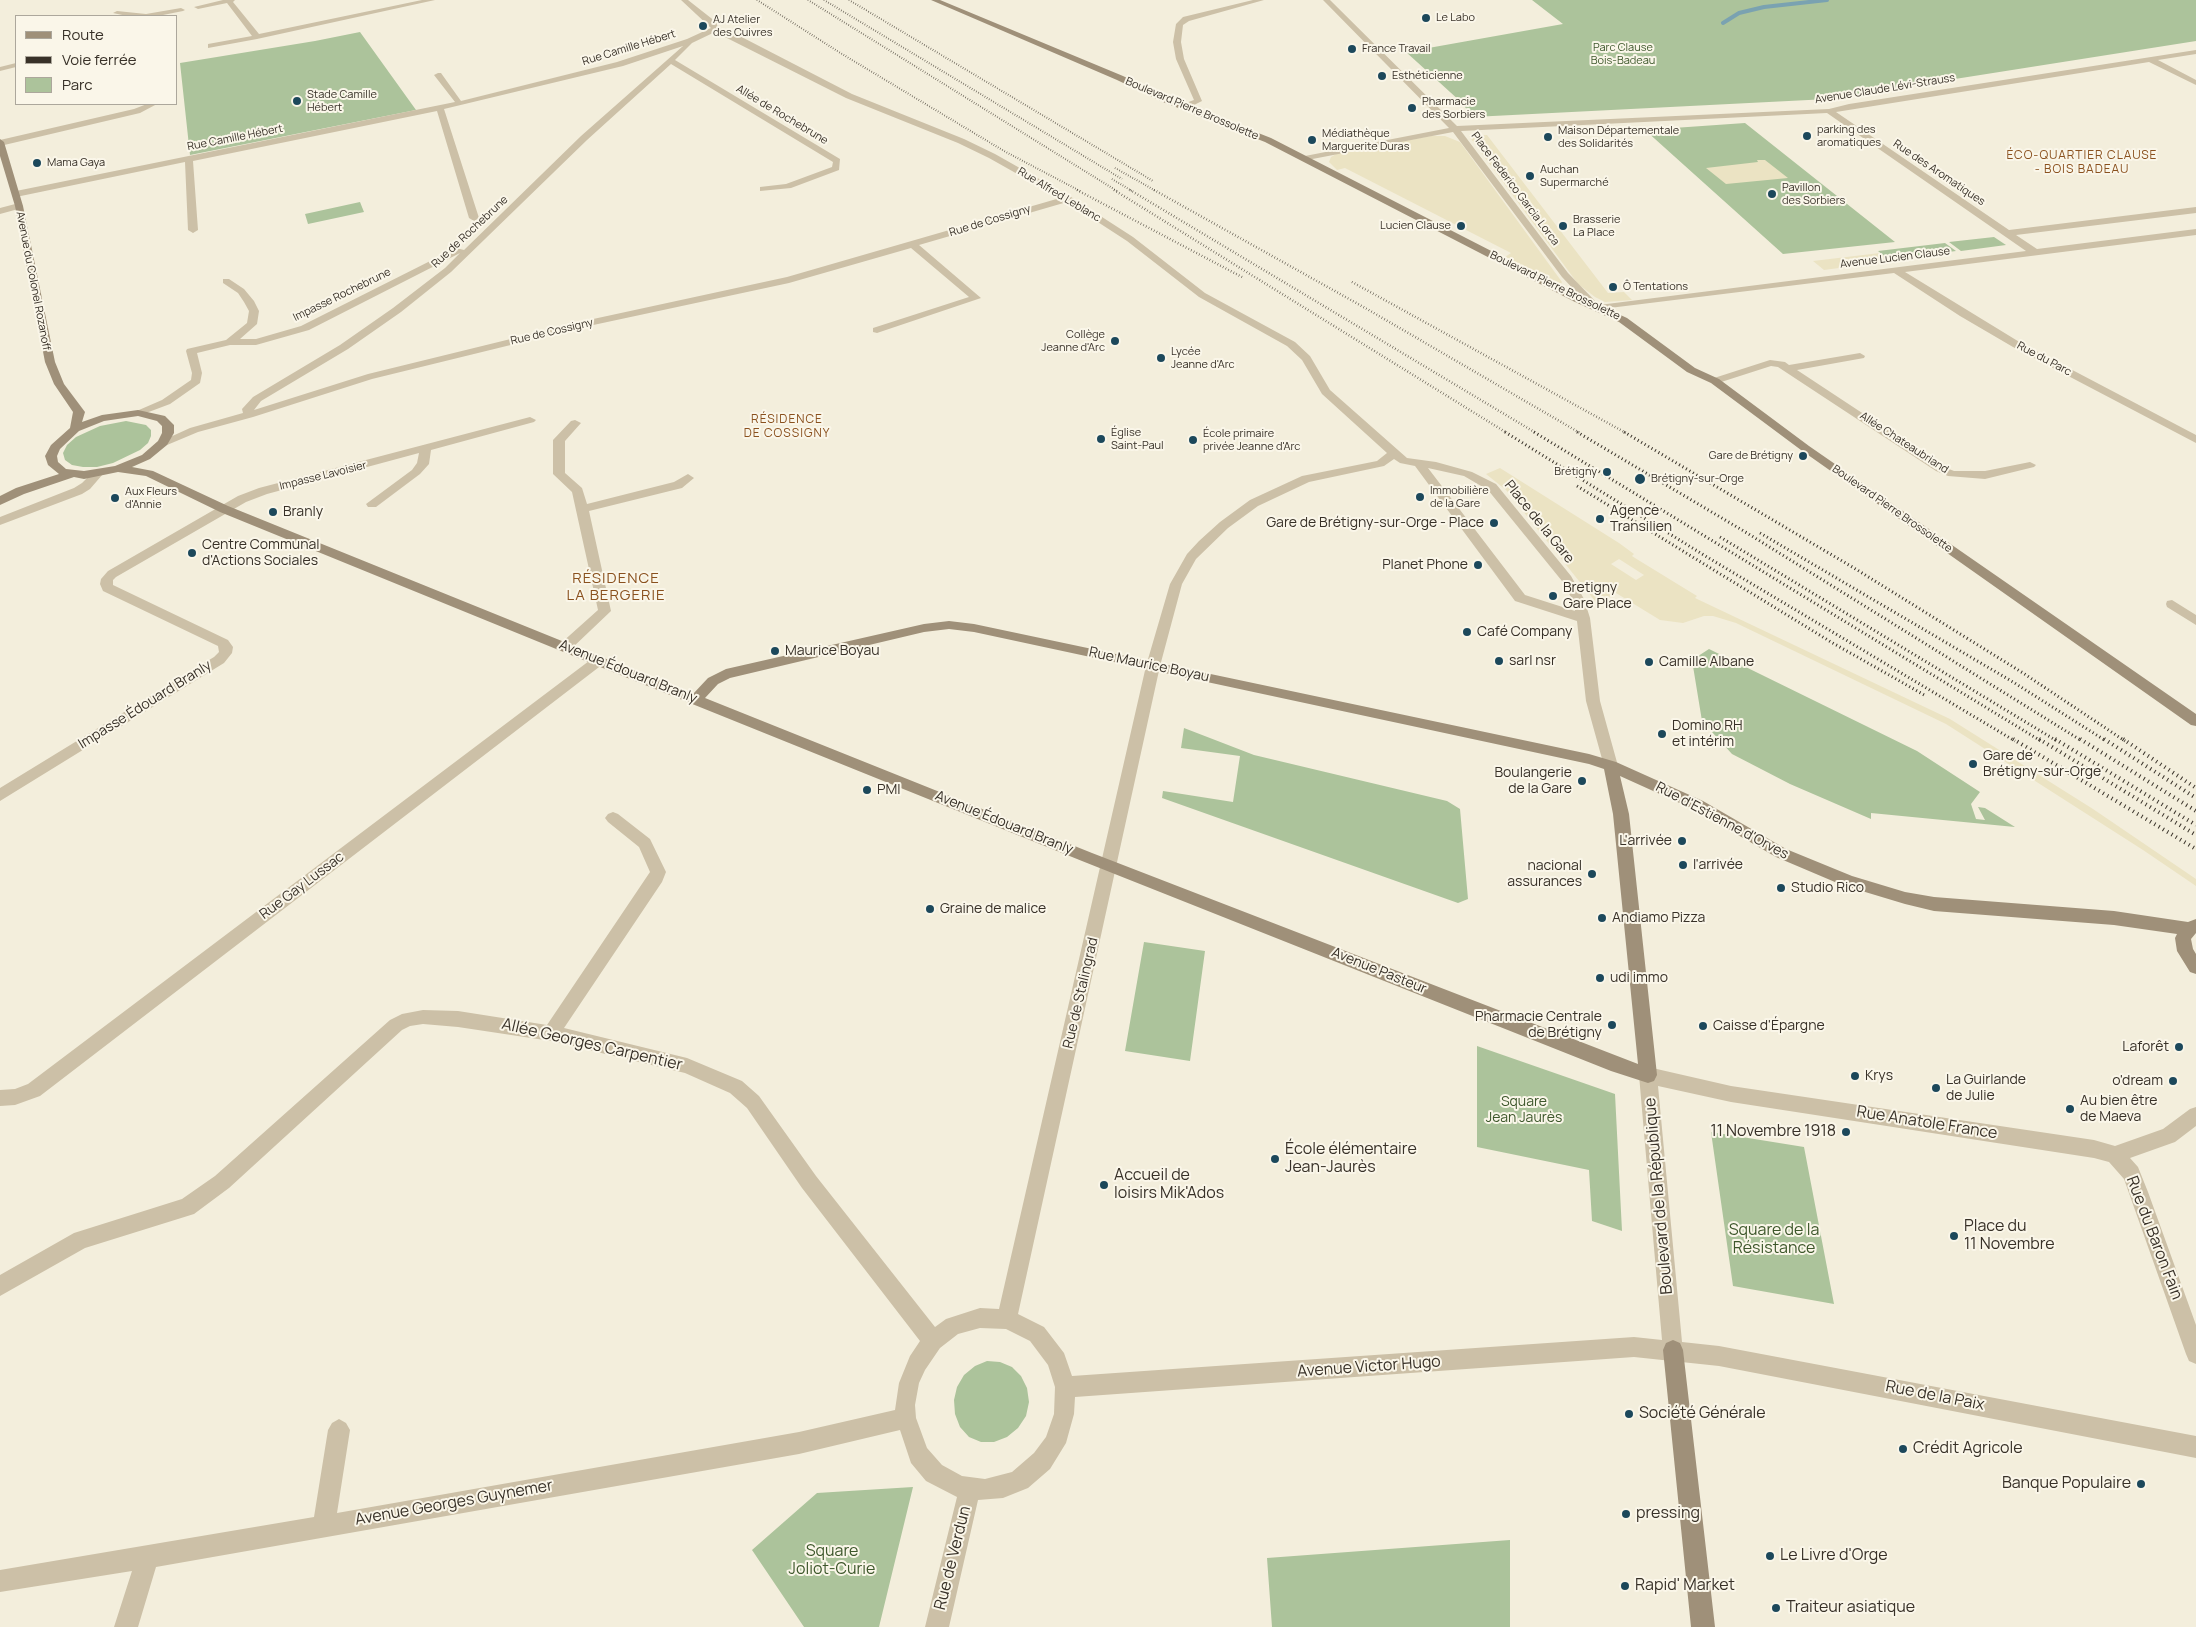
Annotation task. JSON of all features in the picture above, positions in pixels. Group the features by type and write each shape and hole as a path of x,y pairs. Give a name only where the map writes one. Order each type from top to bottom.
{"street":[{"path":"198,7 231,0 257,37"},
{"path":"211,46 432,0"},
{"name":"Rue Alfred Leblanc","path":"684,0 713,24 715,30 727,33 849,96 961,141 992,156 1068,199 1130,239 1202,295 1291,344 1306,358 1326,392 1393,453"},
{"name":"Boulevard Pierre Brossolette","path":"934,0 1183,107 1268,140 1623,320 1691,370 1715,381 1806,448 2196,721"},
{"path":"1183,107 1198,101 1180,59 1177,42 1180,24 1186,19 1261,0"},
{"path":"1326,0 1455,129"},
{"path":"154,15 182,10"},
{"path":"117,12 137,15"},
{"name":"Rue Camille Hébert","path":"16,194 460,104 596,71 690,41 715,30"},
{"name":"Rue de Rochebrune","path":"249,414 248,409 257,399 344,347 397,310 448,270 584,138 671,61 690,41"},
{"name":"Avenue Claude Lévi-Strauss","path":"1455,129 1829,111 1849,106 2196,52"},
{"path":"2150,59 2196,83"},
{"name":"Allée de Rochebrune","path":"671,61 836,161 836,168 788,186 763,189"},
{"path":"0,69 15,65"},
{"path":"438,75 460,104"},
{"path":"0,142 137,111 151,105"},
{"path":"440,108 474,218"},
{"name":"Rue des Aromatiques","path":"1829,111 2036,253"},
{"name":"Place Federico Garcia Lorca","path":"1305,159 1455,129 1565,275 1598,308"},
{"name":"Avenue du Colonel Rozanoff","path":"0,142 19,206 50,362 59,384 79,413"},
{"path":"189,159 193,230"},
{"name":"Rue de Cossigny","path":"163,443 194,430 368,377 594,322 789,280 1068,199"},
{"path":"0,211 19,206"},
{"path":"2007,233 2196,210"},
{"name":"Avenue Lucien Clause","path":"1598,308 2196,232"},
{"path":"877,330 976,298 913,245"},
{"name":"Impasse Rochebrune","path":"230,342 256,342 305,328 459,250"},
{"name":"Rue du Parc","path":"1896,270 1964,314 2009,340 2196,440"},
{"path":"72,474 56,468 50,456 55,447 75,429 102,418 138,413 166,402 196,381 197,373 192,351 230,342 248,329 254,318 249,301 226,280"},
{"name":"Allée Chateaubriand","path":"1790,368 1860,356"},
{"name":"Allée Chateaubriand","path":"1715,381 1770,363 1781,364 1790,368 1940,468 1952,474 1968,476 1985,475 2030,465"},
{"path":"0,501 20,491 72,474 97,474 118,469 146,457 163,443 168,434 165,421 166,402"},
{"path":"75,429 79,413 102,418"},
{"path":"138,413 165,421"},
{"name":"Impasse Lavoisier","path":"224,509 262,491 530,420"},
{"name":"Rue de Cossigny","path":"165,421 194,430"},
{"path":"565,647 605,612 578,491 559,474 559,440 575,423"},
{"path":"372,504 416,472 423,464 425,449"},
{"name":"Place de la Gare","path":"1393,453 1404,461 1468,474 1492,487 1567,579 1578,599 1583,618"},
{"name":"Rue de Stalingrad","path":"1007,1319 1153,666 1176,584 1191,557 1224,525 1254,502 1289,485 1324,474 1380,464 1388,460 1393,453"},
{"path":"146,457 150,473"},
{"path":"20,491 52,463"},
{"path":"1419,463 1471,530 1520,598 1583,618 1593,701 1611,766"},
{"name":"Avenue Édouard Branly","path":"118,469 150,473 224,509 1109,865"},
{"path":"0,521 78,492 97,474"},
{"path":"582,509 678,485 688,478"},
{"name":"Impasse Édouard Branly","path":"0,795 219,660 225,653 226,647 223,643 108,588 106,584 107,579 119,569 224,509"},
{"path":"2172,604 2196,621"},
{"name":"Rue Maurice Boyau","path":"696,699 713,681 726,674 924,628 950,625 974,628 1589,759 1611,766"},
{"name":"Rue Gay Lussac","path":"0,1098 15,1097 34,1090 598,661"},
{"name":"Rue d'Estienne d'Orves","path":"1611,766 1698,805 1754,840 1781,853 1872,890 1934,904 2114,918 2193,928"},
{"name":"Boulevard de la République","path":"1611,766 1621,814 1648,1075 1673,1350 1703,1627"},
{"path":"551,1033 658,872 645,843 613,818"},
{"name":"Avenue Pasteur","path":"1109,865 1617,1065 1648,1075"},
{"path":"2193,928 2183,938 2184,951 2196,966"},
{"name":"Allée Georges Carpentier","path":"0,1286 81,1240 187,1207 222,1182 396,1024 408,1019 423,1017 449,1018 551,1033 687,1066 736,1087 754,1102 809,1182 902,1304 934,1341"},
{"name":"Rue Anatole France","path":"1648,1075 1679,1084 1731,1094 2094,1149 2115,1155"},
{"path":"2115,1155 2169,1136 2196,1115"},
{"name":"Rue du Baron Fain","path":"2115,1155 2131,1173 2139,1192 2196,1354"},
{"path":"980,1318 1007,1319 1037,1334 1057,1360 1066,1387 1064,1414 1055,1443 1042,1462 1020,1480 1003,1487 985,1490 960,1487 934,1473 919,1455 906,1418 905,1405 909,1383 917,1363 934,1341 953,1326 980,1318"},
{"name":"Avenue Victor Hugo","path":"1066,1387 1634,1347 1673,1350"},
{"name":"Rue de la Paix","path":"1673,1350 1719,1356 1968,1402 2196,1447"},
{"name":"Avenue Georges Guynemer","path":"0,1581 148,1557 799,1443 906,1418"},
{"path":"324,1526 339,1430"},
{"name":"Rue de Verdun","path":"937,1627 970,1489"},
{"path":"126,1627 148,1557"}],"green space":[{"name":"Parc Clause Bois-Badeau","path":"1532,0 2196,0 2196,41 1828,99 1473,117 1461,102 1406,52 1563,24"},
{"name":"Stade Camille Hébert","path":"360,32 416,110 190,155 180,63"},
{"path":"1745,123 1895,242 1783,254 1645,130"},
{"path":"360,202 364,212 308,224 305,214"},
{"path":"1994,237 2006,245 1961,251 1949,242"},
{"path":"1945,243 1956,251 1889,260 1878,251"},
{"path":"126,421 146,425 151,430 148,443 140,450 113,463 97,467 72,465 65,460 63,453 67,445 76,437 100,426"},
{"path":"1709,649 1917,751 1980,792 1971,804 1976,819 1985,820 1978,807 1985,808 2015,827 1871,813 1871,819 1790,784 1732,754 1702,721 1692,660"},
{"path":"1184,728 1254,755 1447,801 1460,809 1468,899 1458,903 1162,798 1163,791 1233,802 1240,756 1181,748"},
{"path":"1144,942 1205,951 1190,1061 1125,1051"},
{"name":"Square Jean Jaurès","path":"1477,1046 1615,1094 1622,1231 1592,1221 1589,1170 1477,1147"},
{"name":"Square de la Résistance","path":"1711,1132 1804,1147 1834,1304 1733,1286"},
{"path":"987,1361 1000,1362 1012,1367 1021,1376 1027,1388 1029,1402 1026,1416 1018,1428 1007,1437 994,1442 981,1442 969,1437 960,1427 955,1414 954,1400 957,1387 964,1375 975,1366"},
{"name":"Square Joliot-Curie","path":"913,1487 879,1627 804,1627 752,1550 817,1493"},
{"path":"1510,1540 1510,1627 1272,1627 1267,1558"}],"shaded area":[{"path":"1487,135 1608,293 1624,292 1632,300 1605,302 1578,284 1469,136"},
{"path":"1431,136 1445,136 1460,142 1562,282 1561,284 1505,257 1511,253 1345,168 1337,170 1329,162 1331,157 1336,154"},
{"path":"1757,160 1765,160 1788,178 1726,184 1706,168 1758,162"},
{"path":"1880,253 1891,261 1824,270 1813,261"},
{"path":"1500,468 1619,543 1634,554 1632,556 1697,596 1695,598 1950,719 2093,809 2196,879 2196,886 1946,724 1736,623 1713,616 1704,616 1683,623 1660,620 1616,593 1595,601 1506,490 1486,474","holes":["1619,559 1644,575 1636,580 1611,564"]}],"waterway":[{"path":"1723,23 1739,13 1764,7 1827,0"}],"railway":[{"path":"757,0 842,54 1004,151 1080,191"},
{"path":"808,0 1117,191"},
{"path":"824,0 1122,179"},
{"path":"849,0 1153,181"},
{"path":"1115,168 1156,191"},
{"path":"1112,179 1132,191"},
{"path":"1077,190 1242,277"},
{"path":"1114,190 1507,433"},
{"path":"1130,190 1536,433"},
{"path":"1154,190 1367,309 1580,433"},
{"path":"1352,282 1626,433"},
{"path":"1505,432 1707,557 2015,741"},
{"path":"1534,432 2041,741"},
{"path":"1577,432 1747,533 2082,741"},
{"path":"1624,432 1854,568 2023,673 2125,741"},
{"path":"1577,486 1831,642 1926,696"},
{"path":"1760,533 2013,682 2106,741"},
{"path":"1720,537 2057,741"},
{"path":"2013,739 2196,849"},
{"path":"2039,739 2196,835"},
{"path":"2055,739 2196,825"},
{"path":"2080,739 2196,811"},
{"path":"2104,739 2196,798"},
{"path":"2123,739 2196,788"}],"place":[{"name":"Le Labo","path":"1426,18"},
{"name":"AJ Atelier des Cuivres","path":"703,26"},
{"name":"France Travail","path":"1352,49"},
{"name":"Esthéticienne","path":"1382,76"},
{"name":"Stade Camille Hébert","path":"297,101"},
{"name":"Pharmacie des Sorbiers","path":"1412,108"},
{"name":"parking des aromatiques","path":"1807,136"},
{"name":"Maison Départementale des Solidarités","path":"1548,137"},
{"name":"Médiathèque Marguerite Duras","path":"1312,140"},
{"name":"Mama Gaya","path":"37,163"},
{"name":"Auchan Supermarché","path":"1530,176"},
{"name":"Pavillon des Sorbiers","path":"1772,194"},
{"name":"Lucien Clause","path":"1461,226"},
{"name":"Brasserie La Place","path":"1563,226"},
{"name":"Ô Tentations","path":"1613,287"},
{"name":"Collège Jeanne d'Arc","path":"1115,341"},
{"name":"Lycée Jeanne d'Arc","path":"1161,358"},
{"name":"Église Saint-Paul","path":"1101,439"},
{"name":"École primaire privée Jeanne d'Arc","path":"1193,440"},
{"name":"Gare de Brétigny","path":"1803,456"},
{"name":"Brétigny","path":"1607,472"},
{"name":"Brétigny-sur-Orge","path":"1640,479"},
{"name":"Immobilière de la Gare","path":"1420,497"},
{"name":"Aux Fleurs d'Annie","path":"115,498"},
{"name":"Branly","path":"273,512"},
{"name":"Agence Transilien","path":"1600,519"},
{"name":"Gare de Brétigny-sur-Orge - Place","path":"1494,523"},
{"name":"Centre Communal d'Actions Sociales","path":"192,553"},
{"name":"Planet Phone","path":"1478,565"},
{"name":"Bretigny Gare Place","path":"1553,596"},
{"name":"Café Company","path":"1467,632"},
{"name":"Maurice Boyau","path":"775,651"},
{"name":"sarl nsr","path":"1499,661"},
{"name":"Camille Albane","path":"1649,662"},
{"name":"Domino RH et intérim","path":"1662,734"},
{"name":"Gare de Brétigny-sur-Orge","path":"1973,764"},
{"name":"Boulangerie de la Gare","path":"1582,781"},
{"name":"PMI","path":"867,790"},
{"name":"L'arrivée","path":"1682,841"},
{"name":"l'arrivée","path":"1683,865"},
{"name":"nacional assurances","path":"1592,874"},
{"name":"Studio Rico","path":"1781,888"},
{"name":"Graine de malice","path":"930,909"},
{"name":"Andiamo Pizza","path":"1602,918"},
{"name":"udi immo","path":"1600,978"},
{"name":"Pharmacie Centrale de Brétigny","path":"1612,1025"},
{"name":"Caisse d'Épargne","path":"1703,1026"},
{"name":"Laforêt","path":"2179,1047"},
{"name":"Krys","path":"1855,1076"},
{"name":"o'dream","path":"2173,1081"},
{"name":"La Guirlande de Julie","path":"1936,1088"},
{"name":"Au bien être de Maeva","path":"2070,1109"},
{"name":"11 Novembre 1918","path":"1846,1132"},
{"name":"École élémentaire Jean-Jaurès","path":"1275,1159"},
{"name":"Accueil de loisirs Mik'Ados","path":"1104,1185"},
{"name":"Place du 11 Novembre","path":"1954,1236"},
{"name":"Société Générale","path":"1629,1414"},
{"name":"Crédit Agricole","path":"1903,1449"},
{"name":"Banque Populaire","path":"2141,1484"},
{"name":"pressing","path":"1626,1514"},
{"name":"Le Livre d'Orge","path":"1770,1556"},
{"name":"Rapid' Market","path":"1625,1586"},
{"name":"Traiteur asiatique","path":"1776,1608"}],"district":[{"name":"ÉCO-QUARTIER CLAUSE - BOIS BADEAU","path":"2082,163"},
{"name":"RÉSIDENCE DE COSSIGNY","path":"787,427"},
{"name":"RÉSIDENCE LA BERGERIE","path":"616,588"}]}
